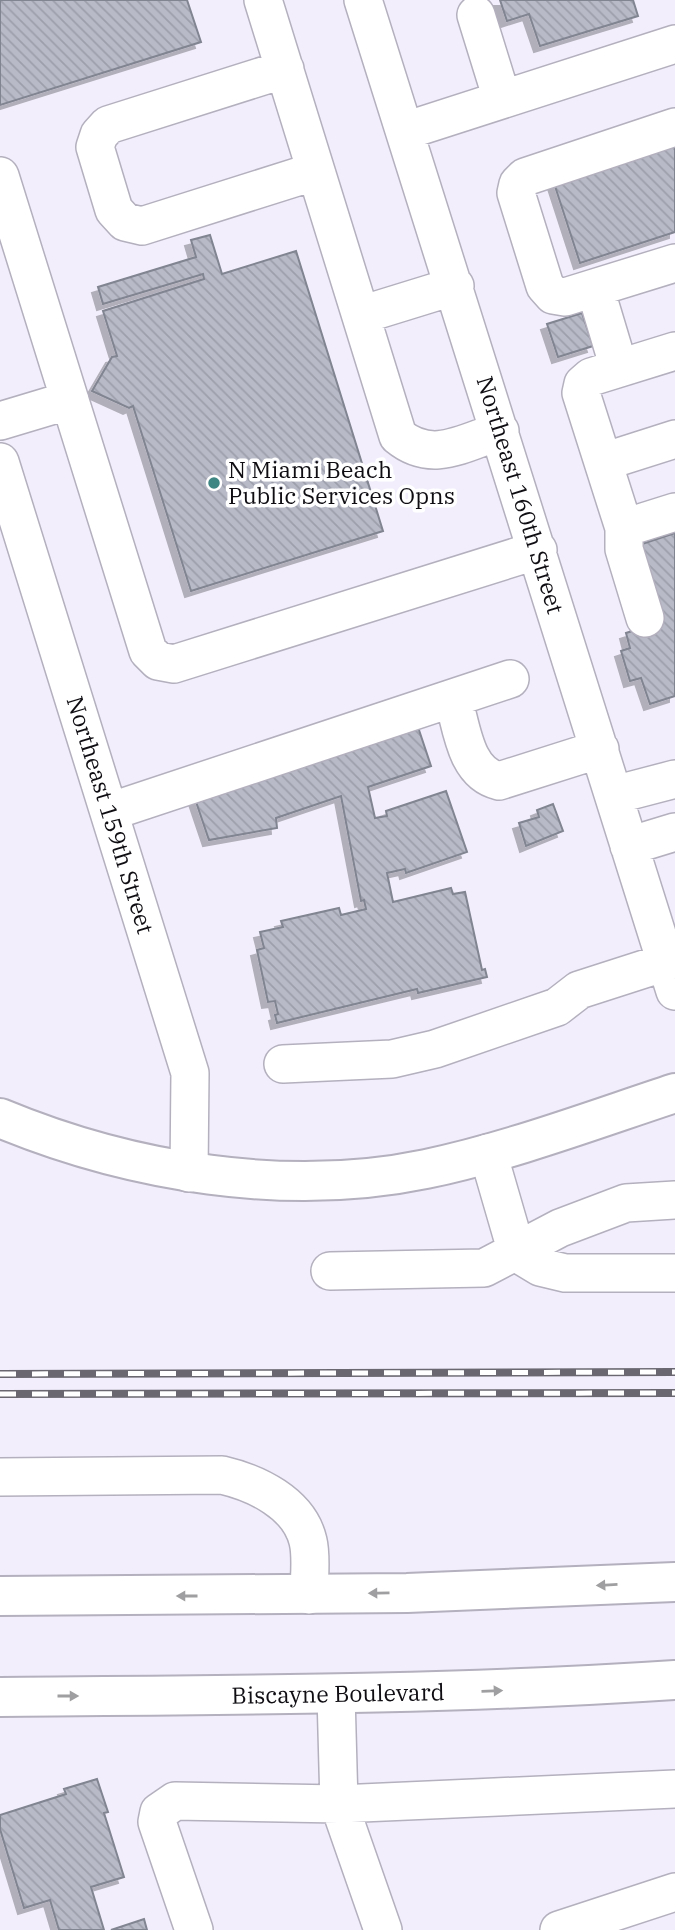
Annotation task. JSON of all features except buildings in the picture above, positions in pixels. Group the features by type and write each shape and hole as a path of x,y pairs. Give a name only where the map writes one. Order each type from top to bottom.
{"main road":[{"path":"0,1118 99,1153 189,1173 278,1181 361,1177 424,1169 488,1153 675,1093"},
{"path":"0,1596 309,1595 675,1582"},
{"name":"Biscayne Boulevard","path":"0,1697 336,1695 538,1689 675,1680"}],"street":[{"path":"263,0 398,436 413,449 432,453 500,431"},
{"name":"Northeast 160th Street","path":"363,0 670,977"},
{"path":"476,15 502,99"},
{"path":"405,131 675,44"},
{"path":"285,69 108,125 99,135 95,147 114,210 125,222 142,226 316,172"},
{"path":"675,127 525,177 518,184 516,193 545,286 553,295 565,297 675,264"},
{"path":"0,176 148,651 158,661 174,664 538,550"},
{"path":"361,315 455,286"},
{"path":"595,288 619,368"},
{"path":"645,618 624,549 624,528 581,393 583,384 590,377 675,351"},
{"path":"0,421 70,400"},
{"path":"603,462 675,439"},
{"name":"Northeast 159th Street","path":"0,463 190,1073 189,1173"},
{"path":"624,528 675,512"},
{"path":"109,812 510,679"},
{"path":"453,698 474,766 484,777 499,781 600,749"},
{"path":"614,796 675,779"},
{"path":"629,846 675,832"},
{"path":"283,1064 392,1059 435,1049 557,1007 579,990 670,977"},
{"path":"488,1153 517,1253 540,1267 565,1273 675,1273"},
{"path":"330,1271 484,1268 560,1228 626,1203 675,1200"},
{"path":"0,1477 222,1475 247,1481 269,1493 303,1525 309,1544 309,1595"},
{"path":"336,1695 339,1804 383,1930"},
{"path":"194,1930 157,1822 159,1812 175,1801 339,1804 675,1789"},
{"path":"559,1930 675,1892"}],"railway":[{"path":"0,1374 675,1372"},
{"path":"0,1394 675,1393"}],"place":[{"name":"N Miami Beach Public Services Opns","path":"214,483"}]}
